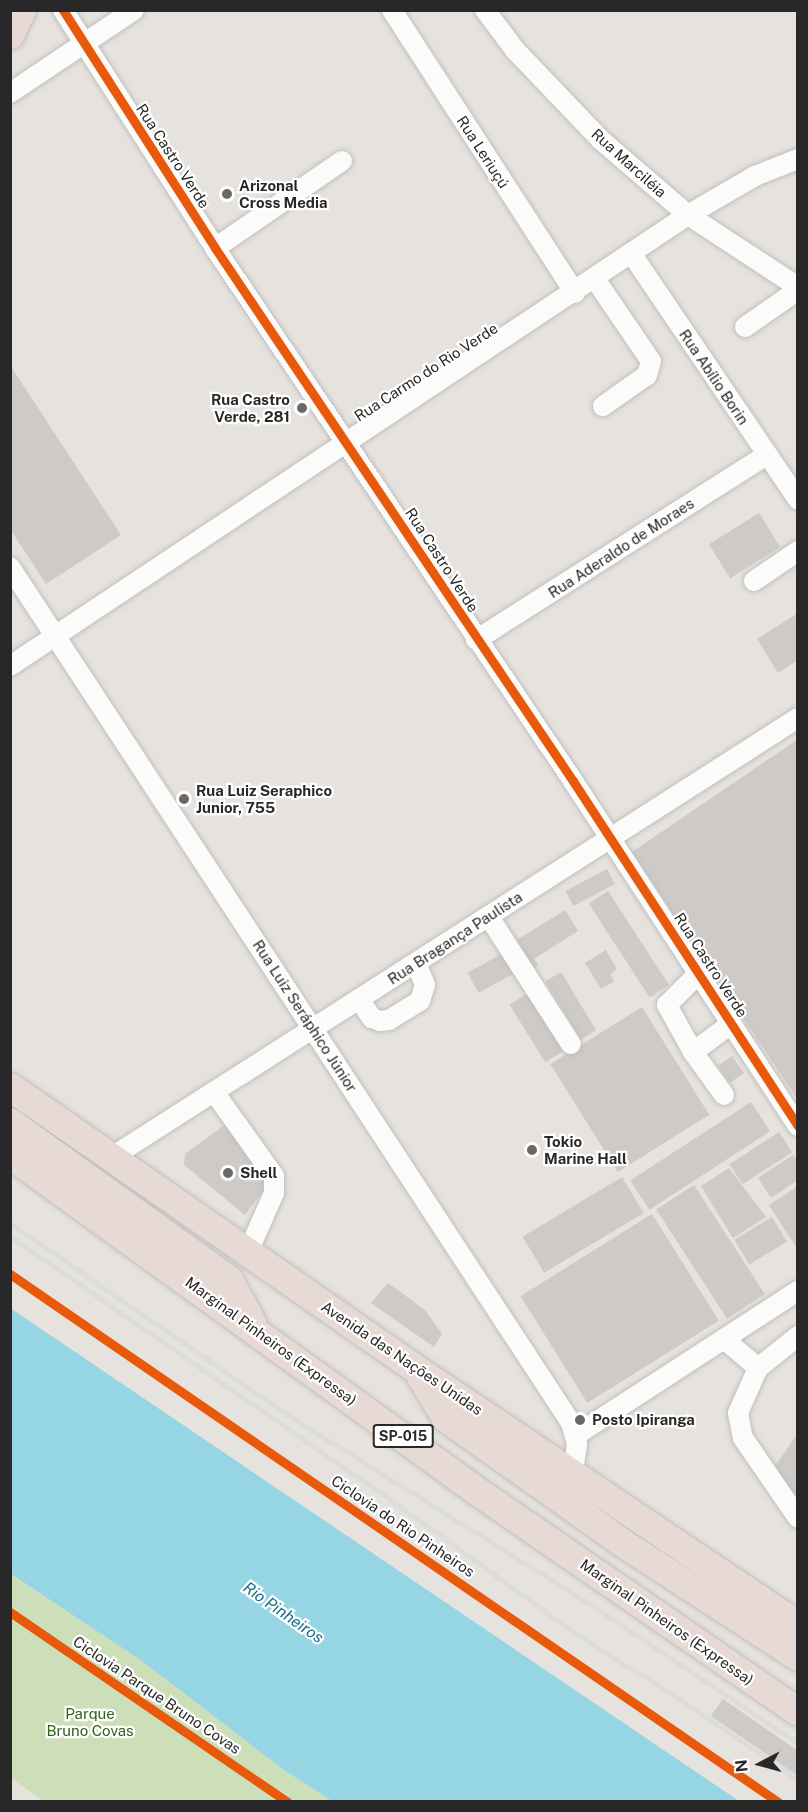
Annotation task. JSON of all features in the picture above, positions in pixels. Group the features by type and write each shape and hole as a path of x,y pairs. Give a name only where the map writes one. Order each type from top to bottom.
{"highway":[{"path":"10,35 22,10"},
{"name":"Avenida das Nações Unidas","path":"10,1087 417,1370 794,1615"},
{"path":"10,1122 229,1280 255,1329"},
{"name":"Marginal Pinheiros (Expressa)","path":"10,1155 255,1329 481,1494 798,1712"},
{"path":"417,1370 446,1418 618,1540 798,1657"}],"street":[{"name":"Rua Castro Verde","path":"63,10 82,44 215,248 348,442 477,640 611,838 798,1126"},
{"path":"10,93 134,10"},
{"name":"Rua Leriuçú","path":"392,10 575,293"},
{"name":"Rua Marciléia","path":"485,10 552,91 688,215 798,289"},
{"name":"Rua Carmo do Rio Verde","path":"10,666 575,293 688,215 755,176 798,159"},
{"path":"215,248 342,161"},
{"name":"Rua Abílio Borin","path":"632,253 798,500"},
{"path":"595,279 649,356 651,367 647,375 603,406"},
{"path":"745,327 798,289"},
{"name":"Rua Aderaldo de Moraes","path":"477,640 766,455"},
{"path":"754,581 798,551"},
{"name":"Rua Luiz Seráphico Júnior","path":"10,567 576,1435"},
{"name":"Rua Bragança Paulista","path":"112,1157 798,718"},
{"path":"489,917 571,1044"},
{"path":"360,999 372,1018 380,1021 389,1020 420,1001 425,985 416,963"},
{"path":"699,973 667,1002 666,1009 724,1095"},
{"path":"693,1052 731,1024"},
{"path":"214,1092 274,1176 274,1193 248,1252"},
{"path":"573,1472 576,1435 798,1292"},
{"path":"798,1336 758,1368 740,1405 739,1425 742,1438 798,1518"},
{"path":"724,1339 758,1368"}],"green space":[{"name":"Parque Bruno Covas","path":"10,1574 142,1661 284,1770 332,1801 43,1801 11,1778"}],"water":[{"name":"Rio Pinheiros","path":"10,1308 739,1801 332,1801 284,1770 142,1661 11,1574"}],"building":[{"path":"10,365 121,535 46,584 10,529"},
{"path":"759,513 780,547 730,578 709,544"},
{"path":"798,613 798,660 778,673 757,639"},
{"path":"798,739 798,1100 632,852"},
{"path":"607,869 615,884 573,906 566,891"},
{"path":"608,891 669,985 650,997 589,904"},
{"path":"565,910 578,931 534,959 538,965 529,971 512,943"},
{"path":"606,950 617,969 610,974 614,981 601,989 585,963"},
{"path":"505,952 516,972 479,993 467,973"},
{"path":"561,972 596,1030 581,1040 546,981"},
{"path":"528,993 564,1051 545,1062 509,1005"},
{"path":"642,1007 709,1115 618,1172 550,1064"},
{"path":"732,1056 744,1073 730,1083 718,1066"},
{"path":"751,1102 770,1131 649,1210 630,1180"},
{"name":"Shell","path":"226,1124 270,1181 245,1215 184,1165 185,1154"},
{"path":"779,1132 792,1152 743,1184 730,1164"},
{"path":"793,1155 798,1161 798,1180 771,1198 758,1178"},
{"path":"729,1168 766,1217 733,1238 701,1186"},
{"path":"622,1177 644,1213 544,1273 523,1237"},
{"path":"694,1185 765,1294 727,1319 656,1210"},
{"path":"798,1186 798,1250 769,1205"},
{"path":"652,1214 719,1321 587,1403 521,1296"},
{"path":"772,1217 787,1242 749,1265 734,1240"},
{"path":"388,1283 425,1310 442,1334 434,1347 371,1303"},
{"path":"798,1433 798,1509 773,1469"},
{"path":"723,1699 798,1751 798,1776 711,1716"}],"railway":[{"path":"10,1223 284,1412 592,1605 798,1743"},
{"path":"10,1236 380,1492 581,1637 682,1700 798,1780"}],"cycle path":[{"path":"63,10 215,248 573,781 798,1126"},
{"name":"Ciclovia do Rio Pinheiros","path":"10,1274 778,1802"},
{"name":"Ciclovia Parque Bruno Covas","path":"10,1612 287,1802"}],"place":[{"name":"Arizonal Cross Media","path":"227,194"},
{"name":"Rua Castro Verde, 281","path":"302,408"},
{"name":"Rua Luiz Seraphico Junior, 755","path":"184,799"},
{"name":"Tokio Marine Hall","path":"532,1150"},
{"name":"Shell","path":"228,1173"},
{"name":"Posto Ipiranga","path":"580,1420"}]}
